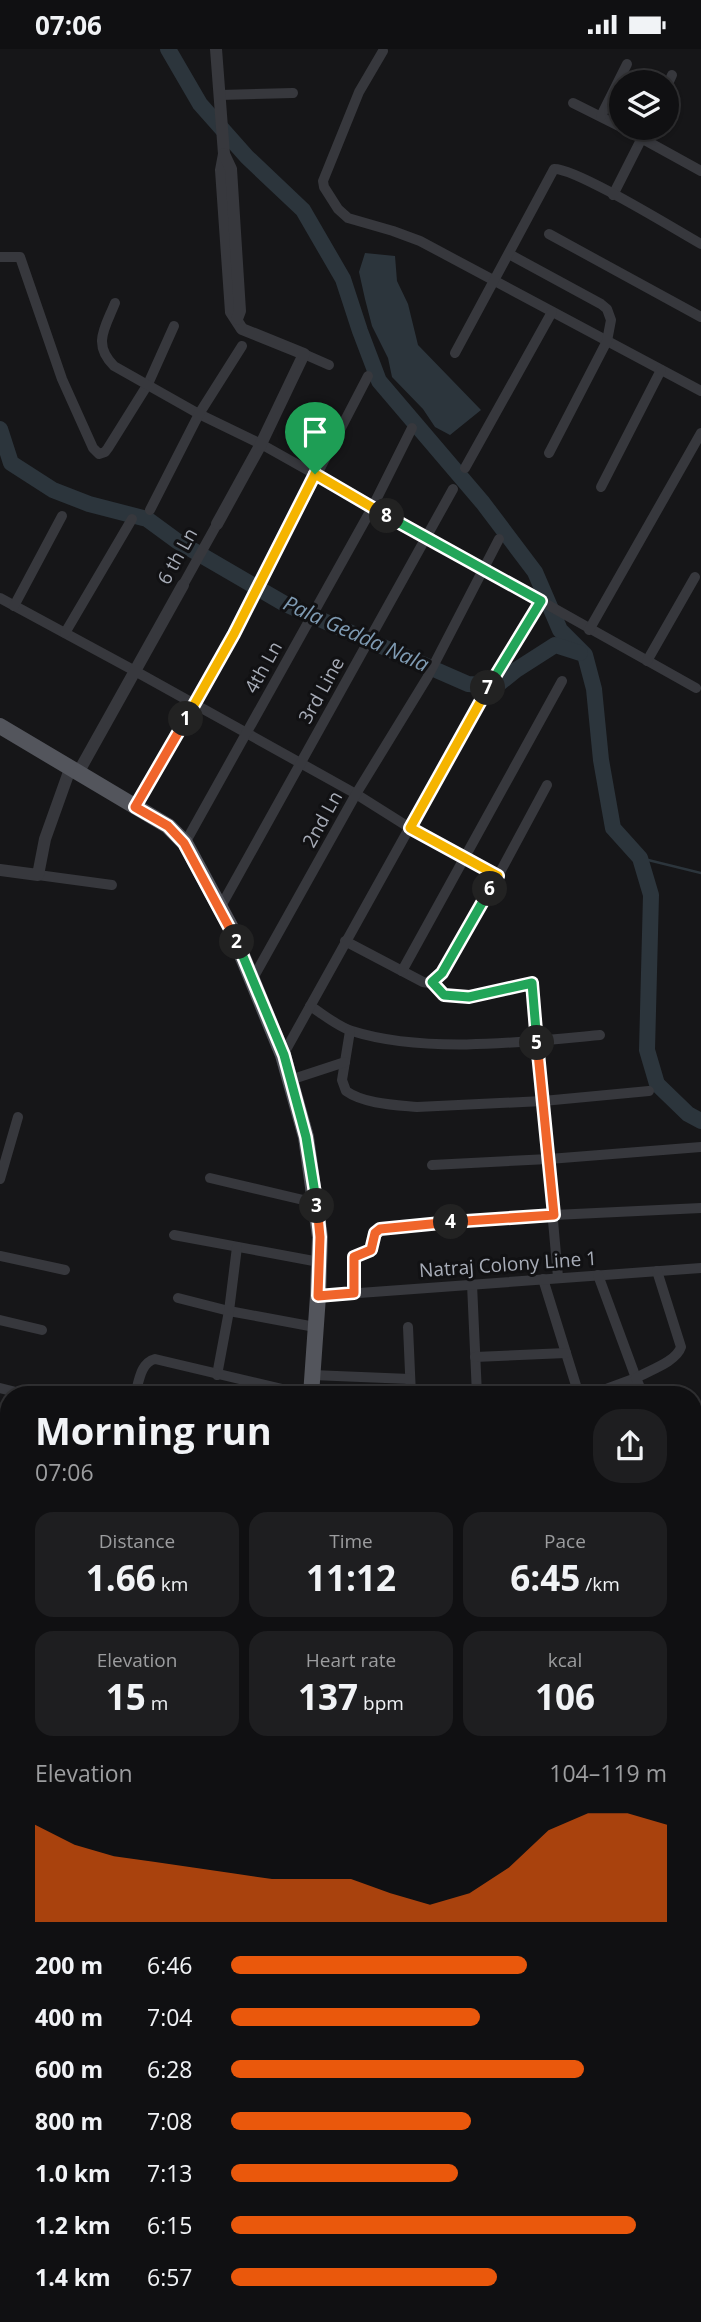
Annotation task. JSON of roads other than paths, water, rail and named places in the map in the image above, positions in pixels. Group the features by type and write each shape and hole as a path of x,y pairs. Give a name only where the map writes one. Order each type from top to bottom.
{"main road":[{"path":"0,726 168,826 184,843 220,908 284,1055 306,1137 320,1237 310,1386"}],"street":[{"path":"216,49 224,154 231,169 240,311 237,319 242,329 329,365"},
{"path":"383,51 359,92 324,176 324,187 338,209 348,218 406,235 701,391"},
{"path":"601,116 627,64"},
{"path":"220,95 292,93"},
{"path":"573,103 609,120"},
{"path":"613,195 641,140"},
{"path":"655,140 701,171"},
{"path":"455,353 554,169 562,169 613,195 701,244"},
{"path":"549,234 701,317"},
{"path":"509,254 607,309 612,326 607,341 549,453"},
{"path":"0,257 20,257 62,379 96,452 102,454 108,448 148,384 174,326"},
{"path":"115,303 102,335 104,356 114,366 315,474 696,688"},
{"path":"465,468 552,312"},
{"path":"150,510 199,414 242,346"},
{"name":"6 th Ln","path":"38,875 45,839 74,771 135,671 261,445 304,354"},
{"path":"601,487 661,370"},
{"path":"135,807 234,634 368,376"},
{"name":"4th Ln","path":"184,843 372,508 412,428"},
{"path":"589,630 701,433"},
{"name":"3rd Line","path":"220,908 453,489"},
{"path":"14,606 62,516"},
{"path":"65,633 132,519"},
{"name":"2nd Ln","path":"252,980 356,794 427,678 499,539"},
{"path":"647,661 695,577"},
{"path":"0,599 301,763 410,828 498,876"},
{"path":"284,1055 480,701 541,601"},
{"path":"402,971 562,681"},
{"path":"345,941 423,982 432,982 442,973 547,785"},
{"path":"0,870 112,885"},
{"path":"432,982 444,995 469,997 532,983 558,1277"},
{"path":"310,1006 350,1031 402,1040 451,1044 537,1041 600,1035"},
{"path":"350,1031 342,1080 344,1087 350,1094 400,1105 417,1107 543,1101 649,1091"},
{"path":"290,1080 345,1062"},
{"path":"0,1179 18,1117"},
{"path":"432,1165 701,1147"},
{"path":"210,1178 316,1203"},
{"path":"354,1293 354,1257 371,1250 375,1233 380,1229 701,1207"},
{"path":"174,1235 319,1262"},
{"path":"217,1375 237,1247"},
{"path":"0,1256 65,1270"},
{"name":"Natraj Colony Line 1","path":"318,1296 701,1268"},
{"path":"614,1386 672,1359 680,1351 679,1335 657,1271"},
{"path":"598,1275 639,1386"},
{"path":"543,1279 576,1386"},
{"path":"472,1284 477,1386"},
{"path":"178,1298 229,1311 315,1327"},
{"path":"0,1320 42,1331"},
{"path":"408,1327 410,1386"},
{"path":"475,1357 566,1353"},
{"path":"138,1386 143,1367 150,1359 268,1386"},
{"path":"312,1375 410,1379"}],"waterway":[{"path":"168,49 200,104 247,157 303,210 343,279 379,381 483,503 535,572 560,630 585,655 594,689 601,760 613,828 640,858 651,895 647,1050 657,1084 688,1114 701,1121"},
{"name":"Pala Gedda Nala","path":"0,429 11,463 53,490 89,504 147,519 177,541 285,604 468,684 496,686 555,645 580,653"},
{"path":"640,858 701,873"}]}
